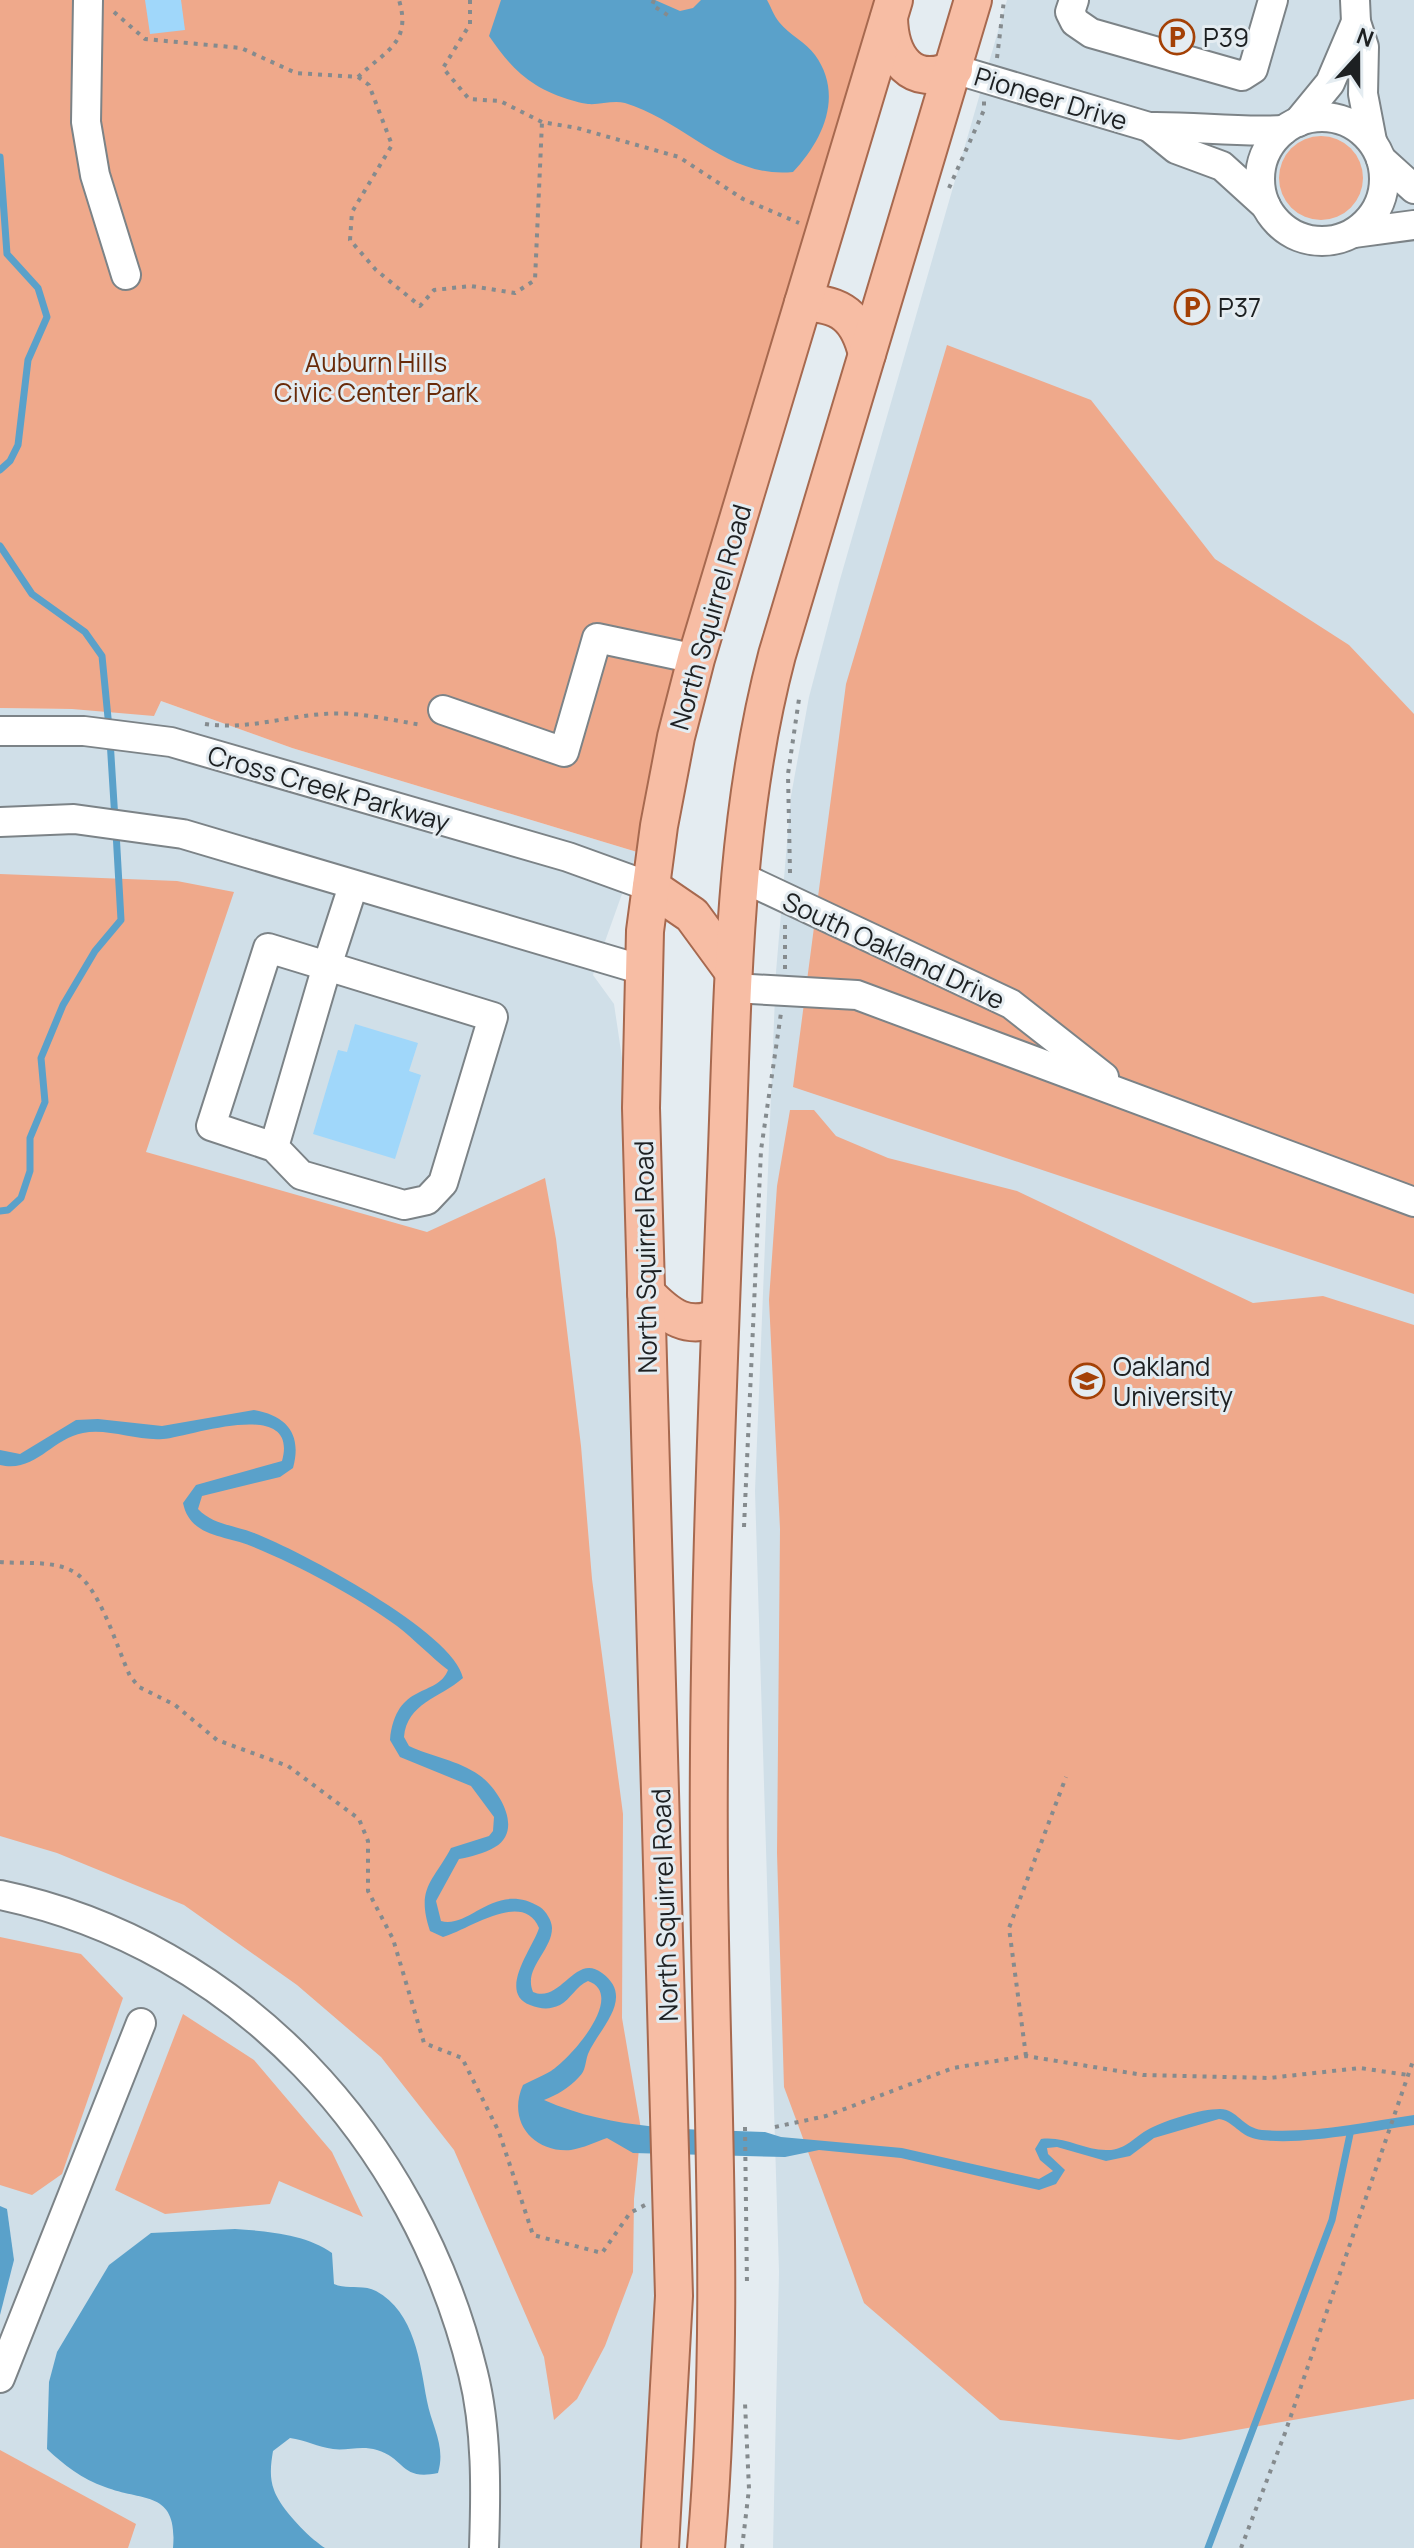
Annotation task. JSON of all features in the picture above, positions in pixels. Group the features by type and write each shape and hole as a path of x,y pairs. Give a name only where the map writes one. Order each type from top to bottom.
{"main road":[{"name":"North Squirrel Road","path":"706,2548 718,2346 733,2216 713,2084 709,1640 739,876 746,810 766,696 973,0"},
{"name":"North Squirrel Road","path":"660,2548 673,2362 673,2215 646,1293 643,970 667,777 696,659 892,9"},
{"path":"892,9 893,49 909,69 932,76 954,69"},
{"path":"803,303 826,303 851,316 859,327 867,354"},
{"path":"651,887 692,915 733,980"},
{"path":"646,1293 673,1318 686,1323 709,1321 720,1316"}],"street":[{"path":"88,0 86,122 95,175 126,275"},
{"path":"1074,0 1070,12 1075,22 1091,33 1242,76 1253,69 1273,0"},
{"path":"1355,11 1330,83 1270,146 1262,165 1261,186 1266,206 1280,224 1299,237 1333,240 1354,233 1414,225"},
{"path":"1354,233 1371,218 1382,198 1384,178 1363,94 1364,47 1355,11"},
{"name":"Pioneer Drive","path":"954,69 1149,127 1183,126 1229,132 1291,126"},
{"path":"1291,126 1318,117 1338,119 1357,128 1414,189"},
{"name":"Pioneer Drive","path":"1149,127 1176,149 1222,166 1266,206"},
{"path":"443,710 564,752 597,638 696,659"},
{"name":"Cross Creek Parkway","path":"0,731 84,731 171,742 568,857 651,887"},
{"path":"0,822 74,819 183,834 643,970"},
{"name":"South Oakland Drive","path":"739,876 1011,1004 1120,1090"},
{"path":"274,1147 353,886"},
{"path":"268,948 327,966 493,1017 443,1183 427,1200 404,1205 301,1175 274,1147 211,1126 268,948"},
{"name":"South Oakland Drive","path":"733,980 857,995 1003,1051 1120,1090 1414,1202"},
{"path":"0,1895 74,1914 165,1954 248,2011 288,2045 354,2118 410,2205 450,2296 474,2375 486,2494 484,2548"},
{"path":"0,2378 141,2023"}],"path":[{"path":"105,0 145,39 241,48 296,73 358,77 369,85 392,145 352,212 350,240 376,270 420,306 434,290 471,286 515,293 535,280 542,122"},
{"path":"358,77 396,44 402,32 404,15 399,0"},
{"path":"470,0 470,24 443,68 469,99 500,101 542,122 577,128 679,157 743,199 825,231"},
{"path":"654,0 652,5 669,16"},
{"path":"998,54 1004,0"},
{"path":"944,201 984,110 982,105"},
{"path":"790,878 788,774 801,688"},
{"path":"199,723 249,726 327,713 373,716 424,726 443,710"},
{"path":"785,916 785,975"},
{"path":"744,1528 761,1150 783,1004"},
{"path":"0,1562 53,1565 73,1571 88,1583 130,1676 139,1687 175,1705 217,1740 288,1766 359,1819 368,1841 368,1891 393,1939 424,2043 462,2058 499,2132 533,2235 602,2253 630,2213 645,2205 673,2215"},
{"path":"1026,2056 1009,1928 1066,1777"},
{"path":"775,2127 826,2116 953,2068 1026,2056 1143,2075 1269,2078 1360,2068 1408,2075"},
{"path":"1241,2548 1285,2433 1414,2058"},
{"path":"745,2113 733,2216 747,2295"},
{"path":"742,2548 749,2489 745,2389"}],"shaded area":[{"name":"Oakland University","path":"1007,0 1414,0 1414,2548 773,2548 779,2272 755,1491 776,972 791,796 809,697 839,583"},
{"path":"161,701 292,748 637,852 593,975 614,1004 625,1078 660,2206 647,2548 0,2548 0,708 72,709"}],"green space":[{"name":"Auburn Hills Civic Center Park","path":"0,0 885,0 637,852 292,748 161,701 154,716 72,709 0,708"},
{"path":"1321,136 1344,143 1356,155 1363,178 1356,201 1344,213 1321,220 1298,213 1286,201 1279,178 1286,155 1298,143"},
{"path":"947,345 1091,400 1215,559 1349,645 1414,714 1414,1294 793,1087 846,684"},
{"path":"0,874 177,881 234,892 146,1152 427,1232 545,1178 556,1239 581,1446 592,1579 623,1814 622,2018 641,2129 634,2199 633,2272 605,2346 577,2399 554,2420 544,2357 454,2150 381,2057 297,1985 184,1905 57,1853 0,1836"},
{"path":"790,1110 814,1110 836,1136 888,1158 1017,1191 1253,1303 1323,1296 1414,1325 1414,2399 1179,2440 1000,2420 864,2303 784,2087 777,1853 780,1529 769,1300 777,1186"},
{"path":"0,1937 81,1954 123,1998 62,2174 32,2195 0,2185"},
{"path":"183,2014 254,2060 332,2152 363,2217 279,2181 270,2204 165,2214 115,2190"},
{"path":"0,2450 136,2524 128,2548 0,2548"}],"water":[{"path":"501,0 655,0 680,11 693,8 701,0 767,0 779,22 811,50 824,70 829,101 821,131 793,172 769,172 727,158 647,111 625,103 588,104 554,94 522,75 489,36"},
{"path":"254,1410 276,1417 290,1429 295,1446 293,1468 280,1477 202,1496 198,1509 217,1522 254,1533 305,1556 372,1595 433,1639 454,1660 463,1678 426,1702 411,1716 404,1737 409,1746 462,1766 487,1781 505,1810 508,1831 495,1847 459,1859 436,1901 441,1921 452,1922 497,1902 524,1900 542,1909 550,1919 552,1928 548,1944 532,1975 533,1992 543,1994 552,1991 576,1973 592,1968 612,1983 616,1993 612,2013 588,2054 583,2072 567,2088 544,2100 598,2118 625,2123 765,2132 781,2137 902,2148 1039,2179 1053,2171 1040,2160 1035,2149 1041,2139 1058,2139 1113,2150 1165,2122 1212,2109 1226,2110 1255,2129 1262,2130 1319,2129 1414,2115 1414,2125 1334,2137 1273,2141 1250,2137 1219,2119 1154,2138 1130,2156 1106,2161 1057,2147 1047,2148 1048,2154 1065,2170 1056,2184 1039,2190 901,2158 819,2150 785,2157 633,2153 607,2138 576,2149 557,2150 534,2140 526,2132 518,2110 523,2085 551,2071 581,2041 598,2012 601,1999 598,1988 588,1981 564,2002 549,2008 530,2005 521,1999 517,1980 539,1928 531,1917 521,1912 494,1916 443,1937 430,1931 425,1895 432,1878 451,1848 489,1836 493,1831 494,1817 471,1786 400,1757 390,1740 400,1708 408,1699 443,1679 448,1670 397,1626 345,1593 269,1554 200,1529 187,1514 183,1503 196,1485 282,1461 283,1441 275,1430 259,1425 239,1425 163,1439 102,1432 83,1433 72,1436 24,1464 0,1465 0,1450 20,1454 76,1420 98,1419 162,1426"},
{"path":"0,2206 7,2209 14,2260 0,2315"},
{"path":"235,2229 298,2238 332,2253 334,2284 371,2289 389,2300 414,2340 439,2445 438,2473 426,2475 410,2472 377,2450 333,2449 290,2438 273,2451 271,2475 277,2497 296,2522 325,2548 173,2548 173,2529 164,2507 156,2501 119,2492 89,2480 47,2449 49,2382 57,2352 109,2265 151,2233"}],"building":[{"path":"145,0 181,0 185,30 150,34"},
{"path":"355,1024 418,1043 409,1071 421,1075 395,1159 313,1134 338,1050 347,1052"}],"waterway":[{"path":"0,157 7,254 38,288 47,317 28,360 18,445 10,461 0,470"},
{"path":"0,546 32,594 85,632 102,656 109,728"},
{"path":"110,740 115,820"},
{"path":"0,1211 8,1210 21,1198 30,1171 30,1138 45,1102 41,1058 63,1005 95,951 121,920 116,832"},
{"path":"1208,2548 1332,2220 1350,2134"}],"place":[{"name":"P39","path":"1177,37"},
{"name":"P37","path":"1192,307"},
{"name":"Oakland University","path":"1087,1381"}]}
